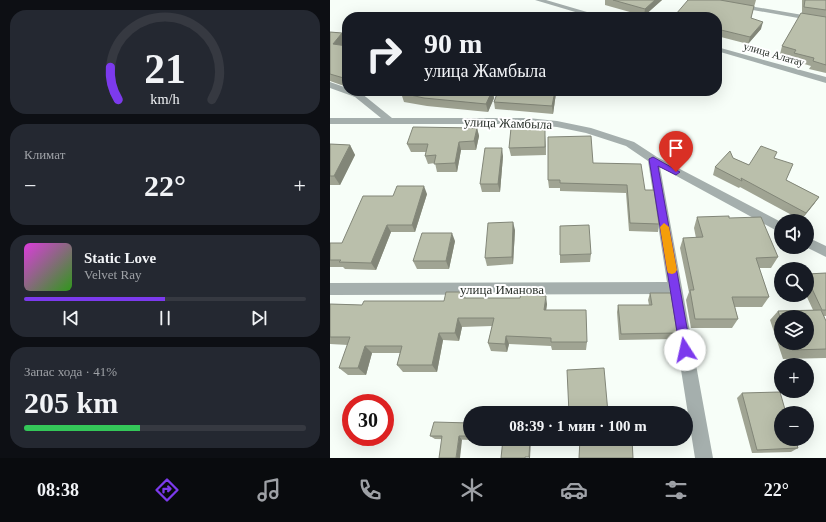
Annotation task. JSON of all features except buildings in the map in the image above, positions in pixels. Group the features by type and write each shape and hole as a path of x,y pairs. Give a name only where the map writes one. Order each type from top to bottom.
{"street":[{"path":"538,0 582,12"},
{"path":"729,5 826,21"},
{"name":"улица Алатау","path":"722,50 826,80"},
{"path":"330,85 342,89"},
{"path":"359,96 390,121"},
{"name":"улица Жамбыла","path":"330,121 528,121 557,124 588,130 630,144 653,159 774,224"},
{"path":"653,159 704,458"},
{"path":"814,246 826,252"},
{"name":"улица Иманова","path":"330,289 675,288"}],"slow traffic":[{"path":"664,227 672,270"}],"route":[{"path":"676,172 653,159 685,350"}]}
